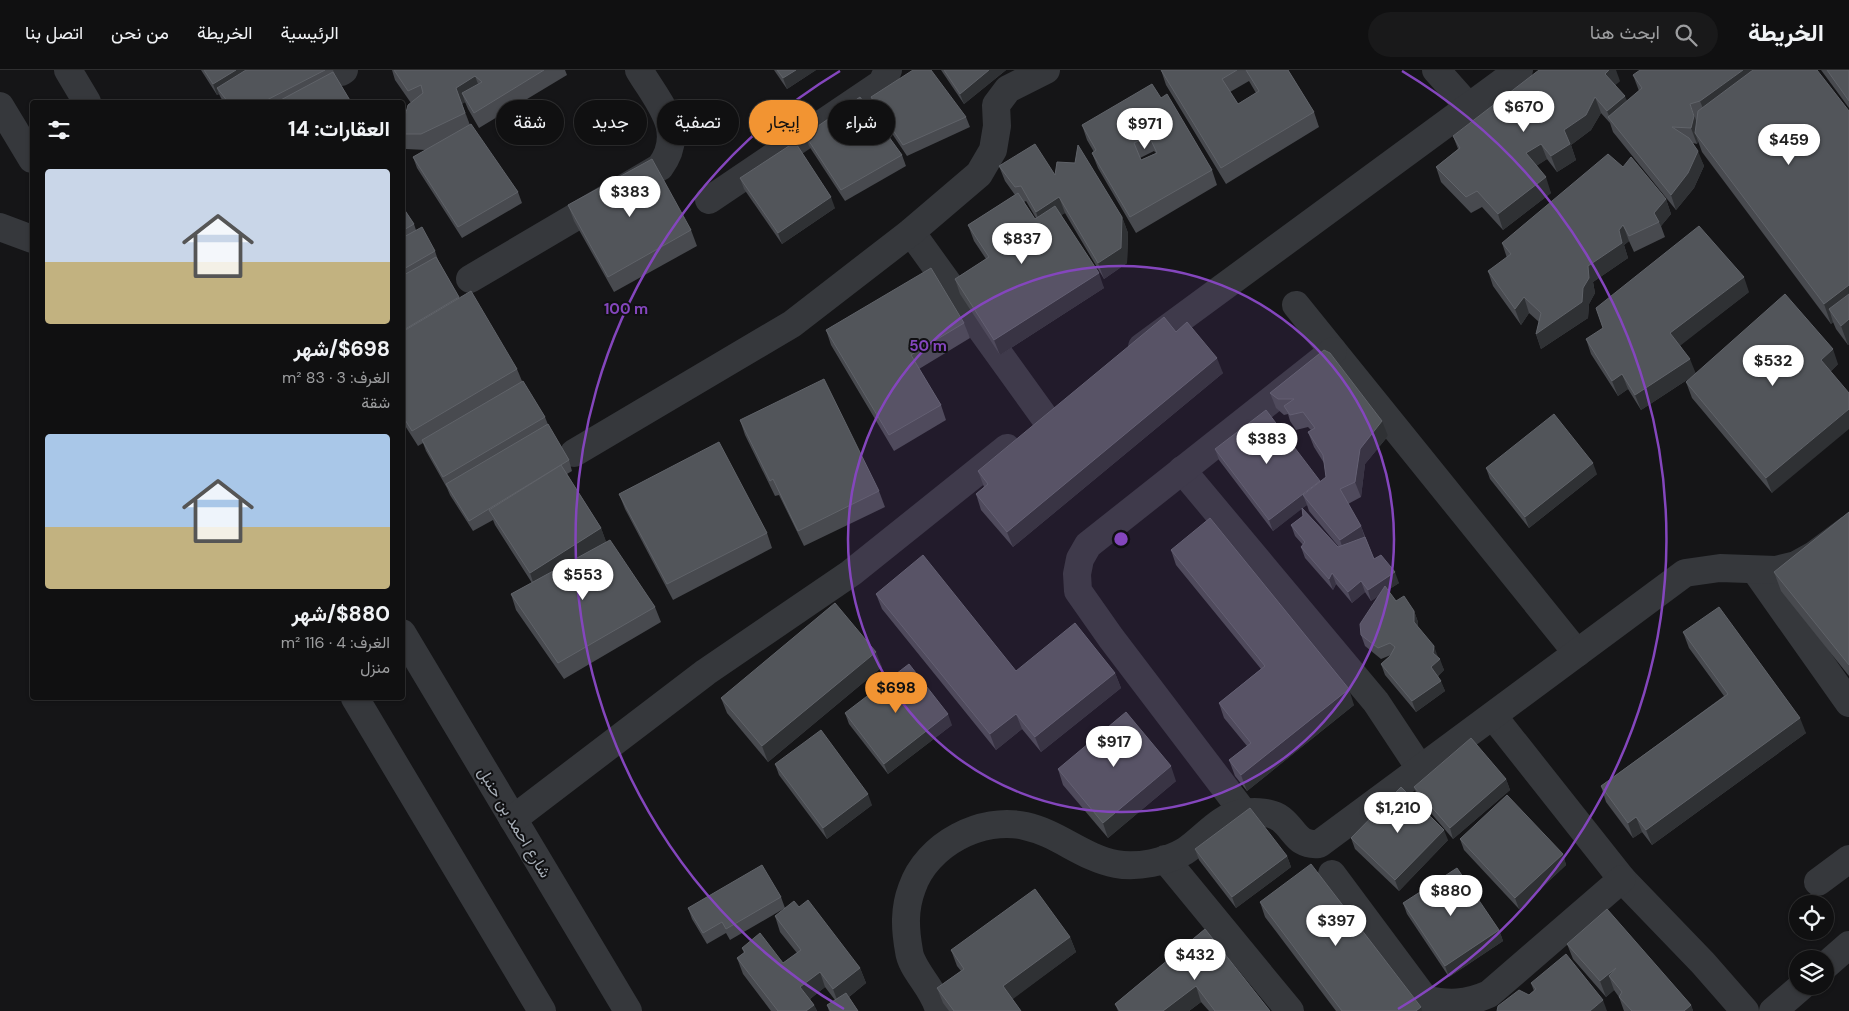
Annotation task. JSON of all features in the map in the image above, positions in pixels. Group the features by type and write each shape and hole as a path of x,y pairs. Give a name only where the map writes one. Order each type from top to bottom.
{"street":[{"path":"68,70 86,100"},
{"path":"470,279 660,167 668,157 672,144 672,131 668,118 639,70"},
{"path":"709,200 882,83 888,70"},
{"path":"574,453 792,324 911,232 979,174 993,150 997,126 996,105 1008,89 1046,70"},
{"path":"1436,70 1469,107"},
{"path":"1124,360 1519,70"},
{"path":"0,106 30,156"},
{"path":"0,227 30,238"},
{"path":"911,232 1045,418"},
{"path":"1296,305 1577,653"},
{"path":"1244,812 1111,638 1078,591 1077,574 1080,559 1088,545 1333,351"},
{"path":"513,819 696,679 851,573 1045,418 1069,401"},
{"path":"1182,470 1376,702 1421,770"},
{"path":"939,1011 937,1002 909,954 905,920 912,886 930,857 958,836 990,825 1024,826 1057,837 1076,850 1096,859 1117,865 1152,863 1184,851 1226,818 1244,812 1263,812 1280,819 1299,840 1305,843 1320,844 1685,573 1720,568 1776,570 1796,565 1814,555 1849,529"},
{"path":"1755,570 1849,703"},
{"name":"شارع احمد بن حنبل","path":"405,638 628,1011"},
{"path":"356,700 542,1011"},
{"path":"1493,716 1622,879 1703,963 1745,1011"},
{"path":"1165,859 1290,1011"},
{"path":"1818,882 1849,860"},
{"path":"1332,874 1425,999 1446,1004 1468,1003 1489,994 1622,879"},
{"path":"1834,958 1849,945"},
{"path":"1774,1011 1792,995"}],"building":[{"path":"204,70 236,70 213,84"},
{"path":"246,70 325,70 267,100 226,100 217,88"},
{"path":"394,70 544,70 474,113 462,93 482,82 475,76 456,88 465,113 421,134 405,134 405,116 408,105 423,93 421,85 408,91"},
{"path":"777,70 796,70 783,78"},
{"path":"913,70 931,70 966,117 903,145 895,133 895,100 873,100 871,97"},
{"path":"944,70 989,70 960,94"},
{"path":"1161,70 1237,70 1222,79 1238,104 1259,91 1246,70 1288,70 1314,112 1221,168"},
{"path":"1539,70 1609,70 1605,74 1625,96 1607,111 1595,97 1586,115 1564,130 1570,144 1551,156 1541,144 1526,153 1546,177 1498,214 1477,191 1466,197 1436,167 1460,148 1453,136"},
{"path":"1640,70 1743,70 1700,101 1690,104 1694,116 1691,128 1672,127 1689,138 1698,151 1688,173 1671,195 1608,117 1642,88 1633,75"},
{"path":"1753,70 1817,70 1849,111 1849,285 1824,304 1695,133 1698,111"},
{"path":"1827,70 1849,70 1849,101"},
{"path":"333,72 350,100 281,100"},
{"path":"1152,84 1161,98 1167,94 1212,170 1130,217 1092,153 1096,150 1082,125","holes":["1149,136 1157,153 1141,160 1134,143"]},
{"path":"828,119 828,145 895,145 902,155 841,190 812,145 818,145 818,126"},
{"path":"471,124 518,192 458,227 413,157"},
{"path":"1035,144 1055,175 1057,162 1075,163 1078,145 1122,217 1121,248 1098,263 1059,197 1036,212 1021,186 1015,187 999,166"},
{"path":"790,145 797,145 831,197 778,233 740,178"},
{"path":"1608,154 1623,167 1631,157 1666,199 1654,213 1659,222 1629,236 1623,225 1619,230 1622,243 1588,266 1589,278 1583,288 1582,302 1536,334 1541,313 1524,297 1515,309 1488,271 1511,254 1502,243"},
{"path":"652,159 691,230 608,277 568,205"},
{"path":"1018,193 1035,219 1055,206 1099,273 994,340 955,279 989,257 968,225"},
{"path":"405,210 414,224 405,229"},
{"path":"1699,226 1744,277 1670,333 1690,359 1635,395 1622,374 1612,381 1586,339 1603,328 1596,308"},
{"path":"422,227 435,251 405,268 405,236"},
{"path":"436,257 459,297 405,329 405,274"},
{"path":"931,268 964,323 911,355 941,405 889,435 826,330"},
{"path":"471,291 517,369 412,431 405,420 405,330"},
{"path":"1785,294 1833,349 1821,360 1849,393 1849,409 1766,478 1686,382"},
{"path":"1849,294 1849,319 1841,326 1829,309"},
{"path":"1164,317 1176,332 1187,322 1217,358 1007,532 976,494 988,484 978,471"},
{"path":"1324,350 1330,353 1382,421 1360,449 1355,482 1340,489 1361,526 1340,540 1303,495 1326,477 1323,455 1308,432 1315,428 1303,412 1290,415 1284,406 1294,399 1278,399 1270,393"},
{"path":"824,379 879,491 798,531 773,479 770,481 740,420"},
{"path":"523,381 545,417 443,477 422,440"},
{"path":"1266,410 1320,481 1269,520 1215,449"},
{"path":"1554,414 1593,463 1525,517 1486,468"},
{"path":"548,424 569,460 469,521 446,484"},
{"path":"719,442 767,533 667,584 619,494"},
{"path":"561,465 601,528 530,573 489,510"},
{"path":"1302,508 1338,547 1365,537 1374,559 1381,555 1395,572 1368,590 1361,581 1348,592 1332,573 1329,579 1301,547 1305,542 1291,525 1303,516"},
{"path":"1849,512 1849,665 1774,572"},
{"path":"1210,518 1349,689 1241,775 1229,760 1251,743 1219,703 1265,666 1171,550"},
{"path":"610,540 655,607 558,663 511,594"},
{"path":"923,555 1016,671 1075,623 1115,673 1035,737 1016,714 990,734 876,594"},
{"path":"1385,586 1396,601 1404,596 1414,611 1414,622 1434,646 1433,653 1440,659 1431,667 1441,681 1412,701 1381,664 1390,656 1395,647 1390,643 1378,648 1361,635 1360,624"},
{"path":"835,603 876,652 762,746 721,698"},
{"path":"1719,607 1800,718 1646,830 1636,817 1628,823 1601,786 1728,694 1683,632"},
{"path":"909,664 948,714 884,764 845,713"},
{"path":"1126,712 1171,766 1103,823 1058,769"},
{"path":"821,730 868,794 823,828 775,764"},
{"path":"1471,738 1506,779 1450,828 1414,787"},
{"path":"1401,787 1444,830 1395,880 1351,838"},
{"path":"1507,795 1563,854 1515,898 1460,839"},
{"path":"1250,808 1287,856 1232,897 1195,849"},
{"path":"1311,864 1421,1007 1416,1011 1342,1011 1260,902"},
{"path":"762,865 781,897 726,929 722,922 703,933 688,908"},
{"path":"1457,868 1499,930 1445,966 1403,903"},
{"path":"1035,889 1070,937 1003,986 1021,1011 954,1011 937,988 964,969 951,950"},
{"path":"808,900 860,968 833,989 820,972 800,987 814,1005 806,1011 778,1011 737,958 745,952 742,948 760,933 783,963 801,950 775,916 794,901 799,907"},
{"path":"1607,909 1691,1005 1684,1011 1632,1011 1619,997 1622,992 1609,976 1616,968 1600,981 1567,944"},
{"path":"1205,929 1270,1011 1215,1011 1196,986 1163,1011 1120,1011 1115,1004"},
{"path":"1566,954 1603,1000 1590,1011 1497,1011 1498,1006 1519,990 1529,995 1536,989 1531,983"},
{"path":"846,993 858,1011 831,1011 827,1005"}]}
